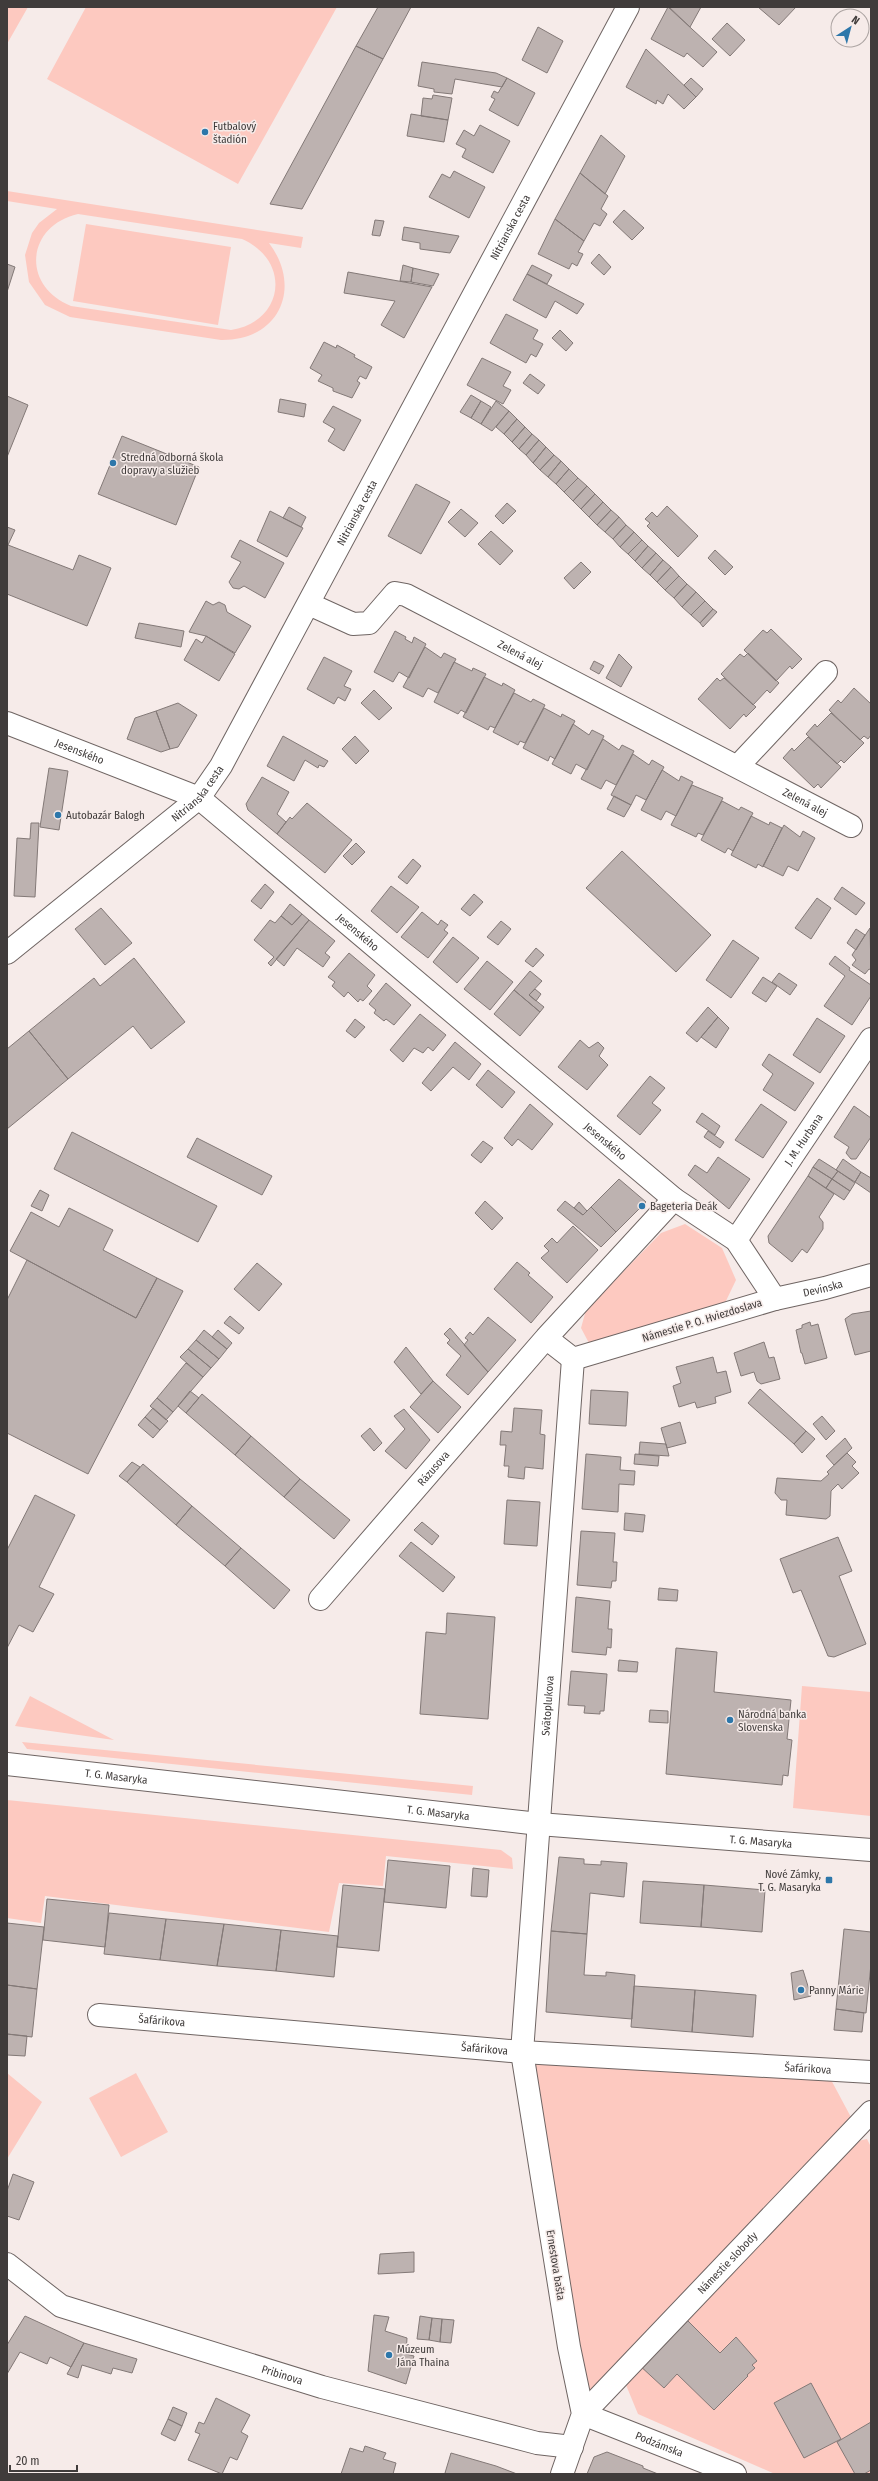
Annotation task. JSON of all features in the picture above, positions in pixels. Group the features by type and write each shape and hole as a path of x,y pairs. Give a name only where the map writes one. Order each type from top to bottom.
{"street":[{"name":"Nitrianska cesta","path":"7,952 199,798 221,766 628,7"},
{"name":"Zelená alej","path":"309,604 353,624 369,623 395,593 406,595 851,826"},
{"path":"738,766 826,672"},
{"name":"Jesenského","path":"7,723 199,798 674,1199"},
{"name":"J. M. Hurbana","path":"736,1240 871,1039"},
{"path":"572,1359 546,1338 674,1199"},
{"name":"Námestie P. O. Hviezdoslava","path":"572,1359 775,1299 736,1240 674,1199"},
{"name":"Devínska","path":"775,1299 825,1288 871,1275"},
{"name":"Rázusova","path":"320,1599 546,1338"},
{"name":"Svätoplukova","path":"522,2052 572,1359"},
{"name":"T. G. Masaryka","path":"7,1764 539,1824 871,1850"},
{"name":"Šafárikova","path":"99,2015 522,2052 871,2072"},
{"name":"Ernestova bašta","path":"522,2052 569,2346 583,2414"},
{"name":"Námestie slobody","path":"583,2414 871,2112"},
{"name":"Pribinova","path":"7,2264 61,2306 322,2387 537,2443 572,2447"},
{"path":"562,2474 583,2414"},
{"name":"Podzámska","path":"583,2414 735,2474"}],"shaded area":[{"path":"8,7 28,7 7,44 7,10"},
{"name":"Futbalový štadión","path":"86,7 337,7 238,184 47,79"},
{"path":"7,191 303,237 301,248 269,243 279,260 284,277 284,294 280,309 271,322 258,332 241,338 221,340 70,317 45,305 29,282 25,255 32,233 39,223 57,209 7,201","holes":["78,214 242,239 258,249 269,261 274,275 275,290 271,303 262,316 249,325 231,330 71,306 55,297 44,285 38,271 36,257 40,243 48,231 61,221"]},
{"path":"86,224 231,247 218,325 73,301"},
{"path":"685,1224 722,1248 736,1280 725,1303 590,1345 581,1328 586,1310 661,1233"},
{"path":"802,1686 871,1692 871,1816 793,1808"},
{"path":"30,1696 114,1740 15,1726"},
{"path":"22,1742 473,1786 472,1795 27,1749"},
{"path":"7,1800 501,1850 512,1858 513,1869 386,1856 383,1886 339,1883 329,1932 45,1896 41,1923 7,1918"},
{"path":"522,2052 829,2076 853,2121 583,2414"},
{"path":"7,2073 42,2102 7,2159"},
{"path":"136,2073 168,2132 121,2157 89,2098"},
{"path":"867,2139 871,2147 871,2474 775,2474 638,2414 626,2385 854,2142"}],"building":[{"path":"378,7 411,7 383,59 356,46"},
{"path":"668,7 717,52 703,67 687,53 684,57 651,39"},
{"path":"669,7 701,7 690,27"},
{"path":"758,7 796,7 779,25"},
{"path":"727,23 745,40 730,56 712,39"},
{"path":"538,27 563,41 547,73 522,60"},
{"path":"356,46 383,59 302,209 270,204"},
{"path":"646,49 696,97 684,109 668,94 663,104 657,100 656,104 626,87"},
{"path":"422,62 496,73 507,78 502,87 455,79 452,94 434,92 434,89 418,86"},
{"path":"507,78 535,93 518,126 489,110 495,99 491,97 494,91 498,93"},
{"path":"691,78 703,89 696,97 684,85"},
{"path":"433,95 452,98 448,120 421,116 423,98 432,99"},
{"path":"411,114 448,120 444,142 407,136"},
{"path":"480,125 510,141 493,173 462,157 466,149 456,144 464,130 474,136"},
{"path":"601,135 625,156 605,194 580,173"},
{"path":"454,171 485,187 469,218 429,197 442,174 450,178"},
{"path":"580,173 608,196 601,209 607,214 600,226 594,223 584,241 555,219"},
{"path":"624,210 644,228 632,240 613,222"},
{"path":"555,219 584,241 578,252 583,254 577,266 572,263 569,269 538,254"},
{"path":"375,220 384,221 380,236 372,235"},
{"path":"404,227 459,236 450,253 420,249 420,243 402,240"},
{"path":"599,254 611,267 604,275 591,263"},
{"path":"7,264 15,267 7,292"},
{"path":"403,265 413,268 411,282 400,281"},
{"path":"532,265 552,275 547,284 527,274"},
{"path":"413,268 439,274 433,286 411,282"},
{"path":"348,272 432,287 404,338 381,325 395,301 344,293"},
{"path":"527,274 584,304 577,314 555,301 546,318 513,300"},
{"path":"506,314 538,330 533,339 543,344 536,357 531,354 526,363 490,343"},
{"path":"560,330 573,343 566,351 552,338"},
{"path":"324,342 336,348 337,345 372,367 366,379 360,376 357,381 360,383 352,398 333,391 333,388 318,381 322,375 310,368"},
{"path":"482,358 511,372 503,386 511,390 503,404 467,385"},
{"path":"530,374 545,385 538,394 523,383"},
{"path":"471,395 481,401 471,418 460,412"},
{"path":"7,396 28,405 7,457"},
{"path":"280,399 306,404 304,417 278,412"},
{"path":"481,401 491,407 481,424 471,418"},
{"path":"496,401 509,411 492,431 481,424"},
{"path":"333,406 361,420 344,451 328,441 335,429 323,422"},
{"path":"509,411 517,419 504,434 496,427"},
{"path":"517,419 525,427 512,442 504,434"},
{"path":"525,427 532,434 519,449 512,442"},
{"path":"532,434 539,440 526,455 519,449"},
{"path":"122,436 199,467 176,525 98,494"},
{"path":"539,440 546,447 533,463 526,455"},
{"path":"546,447 554,455 540,470 533,463"},
{"path":"554,455 561,461 548,477 540,470"},
{"path":"561,461 569,469 556,484 548,477"},
{"path":"569,469 578,478 564,492 556,484"},
{"path":"578,478 587,486 573,501 564,492"},
{"path":"416,484 450,502 421,554 388,536"},
{"path":"587,486 595,494 581,509 573,501"},
{"path":"595,494 603,502 589,517 581,509"},
{"path":"603,502 611,510 597,525 589,517"},
{"path":"507,503 516,511 503,524 495,516"},
{"path":"667,506 698,536 678,557 647,526 650,523 645,519 652,512 657,517"},
{"path":"289,507 306,517 301,527 283,518"},
{"path":"461,509 478,523 465,537 448,522"},
{"path":"611,510 619,517 605,532 597,525"},
{"path":"270,511 303,528 287,557 257,541"},
{"path":"619,517 626,525 613,539 605,532"},
{"path":"626,525 634,532 620,547 613,539"},
{"path":"7,527 15,530 8,545 73,570 79,555 111,568 87,626 7,594"},
{"path":"491,531 513,551 500,565 478,544"},
{"path":"634,532 642,540 628,554 620,547"},
{"path":"240,540 284,563 265,598 244,586 239,589 233,588 229,582 241,562 231,557"},
{"path":"642,540 648,546 635,561 628,554"},
{"path":"648,546 656,553 642,568 635,561"},
{"path":"715,550 733,567 725,575 708,558"},
{"path":"656,553 663,560 650,575 642,568"},
{"path":"663,560 671,567 657,582 650,575"},
{"path":"581,562 591,572 574,589 564,578"},
{"path":"671,567 679,576 665,590 657,582"},
{"path":"679,576 687,584 674,598 665,590"},
{"path":"687,584 696,592 682,607 674,598"},
{"path":"696,592 705,601 691,615 682,607"},
{"path":"206,601 213,605 219,602 225,605 227,612 251,626 235,653 206,636 189,632"},
{"path":"705,601 713,609 700,623 691,615"},
{"path":"713,609 717,612 703,627 700,623"},
{"path":"139,623 184,631 181,647 135,638"},
{"path":"771,629 802,659 792,669 790,666 776,681 744,650 763,630 767,633"},
{"path":"395,631 406,637 405,639 412,643 414,637 426,644 409,678 399,672 393,682 374,672"},
{"path":"206,636 235,654 219,681 184,660 196,639 202,643"},
{"path":"425,647 441,658 444,653 456,659 438,693 428,688 423,697 403,687"},
{"path":"748,653 779,683 770,693 767,690 753,705 721,674 740,654 744,657"},
{"path":"619,654 632,667 621,687 606,678"},
{"path":"324,657 352,671 344,686 351,689 345,701 338,697 334,704 307,689"},
{"path":"594,661 604,666 599,674 590,669"},
{"path":"454,662 472,671 473,668 486,674 466,713 461,710 458,714 434,702"},
{"path":"484,677 502,686 503,683 515,690 495,728 490,726 488,730 463,717"},
{"path":"717,678 720,681 724,678 756,707 746,717 744,714 730,729 698,699"},
{"path":"854,688 871,704 871,735 868,739 864,736 860,740 829,710 838,700 841,703"},
{"path":"374,690 392,708 379,720 361,703"},
{"path":"514,693 531,702 533,699 545,705 525,743 520,741 518,745 493,732"},
{"path":"178,703 197,715 178,747 170,749 156,711"},
{"path":"544,708 561,717 562,714 575,721 555,759 550,756 548,761 523,748"},
{"path":"156,711 170,749 161,752 127,739 135,718"},
{"path":"831,713 864,743 844,763 841,760 837,764 806,734 815,724 817,727"},
{"path":"573,724 589,735 592,730 604,736 587,770 576,764 571,774 552,764"},
{"path":"283,736 328,761 324,767 319,765 318,768 305,760 294,781 267,766"},
{"path":"355,736 369,751 356,764 342,749"},
{"path":"808,737 841,767 821,788 818,784 814,788 783,758 792,748 794,751"},
{"path":"603,739 619,750 622,745 634,751 616,785 606,780 601,789 581,779"},
{"path":"633,754 649,765 652,760 664,767 646,800 636,795 631,805 611,795"},
{"path":"49,768 68,771 59,830 40,827"},
{"path":"662,770 679,781 681,776 693,782 676,816 666,811 661,820 641,810"},
{"path":"262,777 289,792 277,814 286,822 277,834 248,810 246,804"},
{"path":"692,785 723,798 703,835 698,833 696,837 671,825"},
{"path":"614,796 631,805 624,817 607,809"},
{"path":"722,801 739,810 741,807 753,813 733,851 728,848 725,853 701,840"},
{"path":"307,803 352,840 325,873 277,834 290,817 292,819"},
{"path":"751,816 769,825 770,822 782,828 763,867 758,864 756,868 731,855"},
{"path":"31,823 39,823 35,897 14,896 17,838 30,839"},
{"path":"784,825 800,837 803,831 815,838 798,871 788,866 783,876 763,866"},
{"path":"356,843 365,852 352,865 343,856"},
{"path":"622,851 711,935 676,972 586,888"},
{"path":"413,859 421,866 407,884 398,877"},
{"path":"265,884 274,892 261,909 251,901"},
{"path":"391,886 419,907 397,933 371,911"},
{"path":"842,887 865,903 856,915 834,899"},
{"path":"474,894 483,902 470,916 461,909"},
{"path":"817,898 831,908 811,939 795,928"},
{"path":"290,904 302,914 292,925 281,916"},
{"path":"101,908 132,943 105,965 75,929"},
{"path":"422,912 438,925 441,920 448,925 444,930 448,933 428,958 401,937"},
{"path":"302,914 309,920 271,966 268,963 274,957 254,940 270,920 275,923 281,916 292,925"},
{"path":"309,920 335,941 325,953 330,957 323,967 297,948 284,966 276,959"},
{"path":"501,921 511,929 498,945 487,937"},
{"path":"870,928 871,970 869,969 865,974 852,965 856,960 852,955"},
{"path":"856,929 865,935 856,950 847,943"},
{"path":"453,937 479,958 457,983 433,962"},
{"path":"733,940 759,958 731,998 706,980"},
{"path":"536,948 544,955 533,967 525,961"},
{"path":"349,953 375,975 367,986 372,991 363,1001 360,999 358,1002 348,992 344,997 332,986 335,982 328,977"},
{"path":"835,956 850,968 849,970 871,985 871,996 852,1025 824,1006 845,976 829,964"},
{"path":"134,958 185,1022 151,1049 133,1026 68,1079 29,1031 94,978 100,986"},
{"path":"487,961 513,982 490,1010 464,989"},
{"path":"530,971 542,981 529,995 544,1007 540,1012 514,990"},
{"path":"779,973 797,985 790,995 772,982"},
{"path":"763,977 777,986 766,1002 752,993"},
{"path":"386,983 411,1005 394,1025 386,1019 384,1021 374,1013 376,1010 369,1004"},
{"path":"535,989 541,994 536,1001 529,995"},
{"path":"514,990 540,1012 520,1036 494,1014"},
{"path":"708,1007 718,1017 697,1042 686,1033"},
{"path":"420,1014 446,1035 433,1051 428,1047 423,1053 414,1048 403,1062 390,1050"},
{"path":"718,1017 729,1028 716,1048 701,1037"},
{"path":"817,1018 845,1036 820,1073 793,1055"},
{"path":"355,1019 365,1027 355,1038 346,1031"},
{"path":"29,1031 68,1079 7,1129 7,1049"},
{"path":"580,1040 589,1048 598,1042 604,1048 599,1056 608,1065 587,1090 558,1067"},
{"path":"455,1042 481,1064 469,1080 453,1067 431,1091 422,1083"},
{"path":"769,1054 814,1083 795,1111 763,1090 773,1074 762,1065"},
{"path":"488,1070 515,1092 502,1108 476,1085"},
{"path":"650,1076 665,1088 652,1103 661,1110 640,1135 617,1116"},
{"path":"530,1104 553,1124 532,1150 518,1139 512,1146 504,1138"},
{"path":"761,1104 787,1122 763,1158 735,1140"},
{"path":"854,1106 871,1118 871,1137 856,1159 851,1159 846,1153 849,1147 834,1137"},
{"path":"702,1113 720,1126 715,1135 696,1122"},
{"path":"708,1131 724,1142 720,1148 704,1137"},
{"path":"72,1132 217,1206 198,1242 54,1169"},
{"path":"197,1138 272,1176 262,1195 187,1157"},
{"path":"483,1141 493,1148 481,1163 471,1155"},
{"path":"718,1157 750,1179 729,1209 688,1175 695,1165 707,1173"},
{"path":"819,1159 838,1171 832,1179 813,1167"},
{"path":"843,1159 861,1172 855,1182 836,1170"},
{"path":"813,1167 832,1179 826,1188 808,1176"},
{"path":"838,1171 855,1183 850,1191 832,1179"},
{"path":"861,1172 871,1178 871,1193 855,1182"},
{"path":"808,1176 834,1194 819,1217 823,1222 823,1229 807,1253 802,1249 792,1262 769,1243 768,1236"},
{"path":"619,1179 646,1202 616,1232 591,1207"},
{"path":"832,1179 850,1191 844,1200 826,1188"},
{"path":"40,1190 49,1195 42,1211 31,1206"},
{"path":"485,1201 503,1218 492,1230 475,1213"},
{"path":"565,1201 583,1215 591,1207 616,1232 601,1247 557,1210"},
{"path":"579,1202 587,1211 583,1215 574,1208"},
{"path":"69,1208 113,1230 103,1250 157,1278 136,1318 10,1251 31,1212 59,1227"},
{"path":"573,1226 598,1250 567,1283 541,1258 549,1251 544,1246 552,1238 557,1243"},
{"path":"27,1260 136,1318 157,1278 183,1291 88,1474 7,1433 7,1300"},
{"path":"517,1262 530,1273 528,1275 553,1297 531,1323 494,1289"},
{"path":"257,1263 282,1284 259,1311 234,1289"},
{"path":"871,1311 871,1351 855,1355 845,1319 852,1314"},
{"path":"230,1316 244,1328 239,1334 224,1323"},
{"path":"488,1317 516,1340 488,1372 464,1345 468,1340 465,1338 470,1332 473,1335"},
{"path":"810,1322 811,1326 818,1324 827,1358 805,1364 796,1330 802,1328 802,1325"},
{"path":"450,1328 488,1372 468,1395 446,1375 461,1356 447,1343 450,1340 444,1334"},
{"path":"204,1330 227,1349 219,1359 196,1340"},
{"path":"218,1330 232,1343 227,1349 212,1337"},
{"path":"196,1340 219,1359 211,1368 188,1349"},
{"path":"764,1342 769,1358 774,1357 780,1379 761,1384 757,1381 754,1372 741,1376 734,1353"},
{"path":"406,1347 433,1381 421,1394 394,1362"},
{"path":"188,1349 211,1368 203,1377 180,1357"},
{"path":"713,1357 717,1373 726,1371 731,1392 715,1397 716,1403 697,1408 695,1402 679,1407 673,1386 681,1383 676,1367"},
{"path":"186,1363 203,1377 173,1412 157,1398"},
{"path":"433,1381 461,1407 438,1433 410,1407"},
{"path":"760,1389 806,1431 794,1444 748,1403"},
{"path":"591,1390 628,1392 626,1426 589,1424"},
{"path":"190,1391 199,1398 186,1413 178,1406"},
{"path":"202,1394 251,1436 235,1455 186,1413"},
{"path":"157,1398 173,1412 166,1420 150,1406"},
{"path":"153,1408 168,1421 160,1430 145,1417"},
{"path":"514,1408 542,1410 540,1434 545,1435 543,1469 525,1467 524,1479 508,1477 509,1466 504,1466 506,1445 500,1445 501,1431 512,1432"},
{"path":"404,1409 430,1440 406,1469 385,1451 405,1429 394,1416"},
{"path":"822,1416 835,1431 826,1440 813,1424"},
{"path":"145,1417 160,1430 153,1438 138,1425"},
{"path":"680,1422 686,1443 667,1448 661,1428"},
{"path":"370,1428 382,1443 374,1451 361,1436"},
{"path":"806,1431 815,1439 802,1453 794,1444"},
{"path":"251,1436 300,1479 284,1497 235,1455"},
{"path":"845,1438 852,1448 834,1465 826,1456"},
{"path":"640,1442 666,1444 669,1456 639,1454"},
{"path":"847,1453 856,1462 852,1466 859,1473 842,1489 838,1484 831,1491 830,1516 826,1519 786,1515 787,1500 781,1500 775,1493 777,1478 821,1481 829,1474 827,1472"},
{"path":"586,1454 621,1457 620,1470 635,1471 634,1485 619,1484 618,1512 582,1509"},
{"path":"635,1454 659,1456 658,1466 634,1464"},
{"path":"132,1462 140,1467 127,1482 119,1476"},
{"path":"143,1464 192,1506 176,1525 127,1482"},
{"path":"300,1479 350,1520 334,1539 284,1497"},
{"path":"35,1495 75,1515 39,1587 54,1594 33,1632 19,1625 7,1648 7,1550"},
{"path":"507,1500 540,1502 537,1546 504,1544"},
{"path":"192,1506 241,1548 225,1566 176,1525"},
{"path":"625,1513 645,1515 643,1532 624,1530"},
{"path":"422,1522 439,1536 432,1545 414,1530"},
{"path":"581,1531 615,1533 613,1562 617,1562 616,1581 612,1581 611,1588 577,1585"},
{"path":"838,1537 852,1571 839,1576 866,1644 834,1657 828,1656 801,1590 793,1593 780,1559"},
{"path":"411,1542 455,1577 443,1592 399,1556"},
{"path":"241,1548 290,1590 274,1609 225,1566"},
{"path":"659,1588 678,1590 677,1601 658,1600"},
{"path":"576,1597 610,1601 608,1629 612,1629 611,1648 607,1647 606,1655 572,1652"},
{"path":"447,1613 495,1617 488,1719 420,1714 426,1632 446,1634"},
{"name":"Národná banka Slovenska","path":"676,1648 717,1652 714,1692 791,1700 787,1739 792,1740 788,1776 783,1775 782,1785 666,1774"},
{"path":"619,1660 638,1662 637,1672 618,1671"},
{"path":"571,1671 607,1674 604,1711 600,1711 600,1714 584,1713 585,1706 568,1705"},
{"path":"650,1710 668,1711 668,1723 649,1722"},
{"path":"559,1857 584,1859 584,1864 601,1865 601,1861 627,1863 624,1897 590,1893 587,1934 551,1931"},
{"path":"388,1860 450,1866 446,1908 384,1902"},
{"path":"473,1868 489,1870 487,1897 471,1896"},
{"path":"643,1881 704,1885 701,1927 640,1923"},
{"path":"343,1885 385,1889 379,1951 337,1947"},
{"path":"704,1885 765,1890 762,1932 701,1927"},
{"path":"47,1899 109,1905 105,1947 43,1940"},
{"path":"109,1913 166,1919 160,1960 104,1954"},
{"path":"166,1919 224,1924 217,1966 160,1960"},
{"path":"7,1923 44,1927 37,1989 7,1985"},
{"path":"224,1924 281,1930 276,1971 217,1966"},
{"path":"844,1929 871,1932 871,1964 866,2013 836,2009"},
{"path":"281,1930 338,1936 334,1977 276,1971"},
{"path":"551,1931 587,1934 584,1975 606,1976 606,1972 635,1975 632,2019 546,2012"},
{"name":"Panny Márie","path":"803,1970 811,1996 794,2000 791,1973"},
{"path":"7,1985 37,1989 32,2037 7,2034"},
{"path":"634,1986 695,1990 692,2032 631,2027"},
{"path":"695,1990 756,1995 753,2037 692,2032"},
{"path":"836,2009 864,2013 862,2032 834,2030"},
{"path":"7,2034 27,2036 25,2056 7,2055"},
{"path":"13,2174 34,2182 19,2220 7,2216 7,2191"},
{"path":"414,2252 414,2272 378,2274 380,2254"},
{"path":"374,2315 389,2317 385,2331 407,2338 406,2354 414,2356 406,2384 368,2371"},
{"path":"25,2316 84,2343 71,2367 50,2357 47,2364 20,2352 7,2374 7,2345"},
{"path":"420,2316 432,2318 429,2340 417,2339"},
{"path":"684,2317 720,2353 736,2337 757,2361 752,2365 755,2368 747,2375 748,2376 714,2410 677,2374 664,2388 638,2364"},
{"path":"432,2318 442,2319 440,2342 429,2340"},
{"path":"442,2319 454,2320 451,2343 440,2342"},
{"path":"84,2343 137,2359 132,2373 113,2368 111,2374 82,2365 78,2378 67,2374"},
{"path":"811,2383 841,2439 804,2458 774,2403"},
{"path":"216,2398 250,2415 241,2432 248,2436 237,2460 230,2457 222,2474 188,2460 200,2434 195,2432 199,2422 204,2424"},
{"path":"173,2407 187,2413 182,2426 168,2419"},
{"path":"168,2419 182,2426 175,2441 161,2434"},
{"path":"871,2422 871,2470 864,2474 855,2474 837,2442"},
{"path":"365,2446 386,2453 383,2459 396,2463 393,2474 341,2474 350,2448 363,2452"},
{"path":"607,2452 643,2466 643,2468 658,2474 587,2474 594,2457"},
{"path":"451,2453 496,2466 517,2474 448,2474 445,2473"}],"place":[{"name":"Futbalový štadión","path":"205,132"},
{"name":"Stredná odborná škola dopravy a služieb","path":"113,463"},
{"name":"Autobazár Balogh","path":"58,815"},
{"name":"Bageteria Deák","path":"642,1206"},
{"name":"Národná banka Slovenska","path":"730,1720"},
{"name":"Nové Zámky, T. G. Masaryka","path":"829,1880"},
{"name":"Panny Márie","path":"801,1990"},
{"name":"Múzeum Jána Thaina","path":"389,2355"}]}
